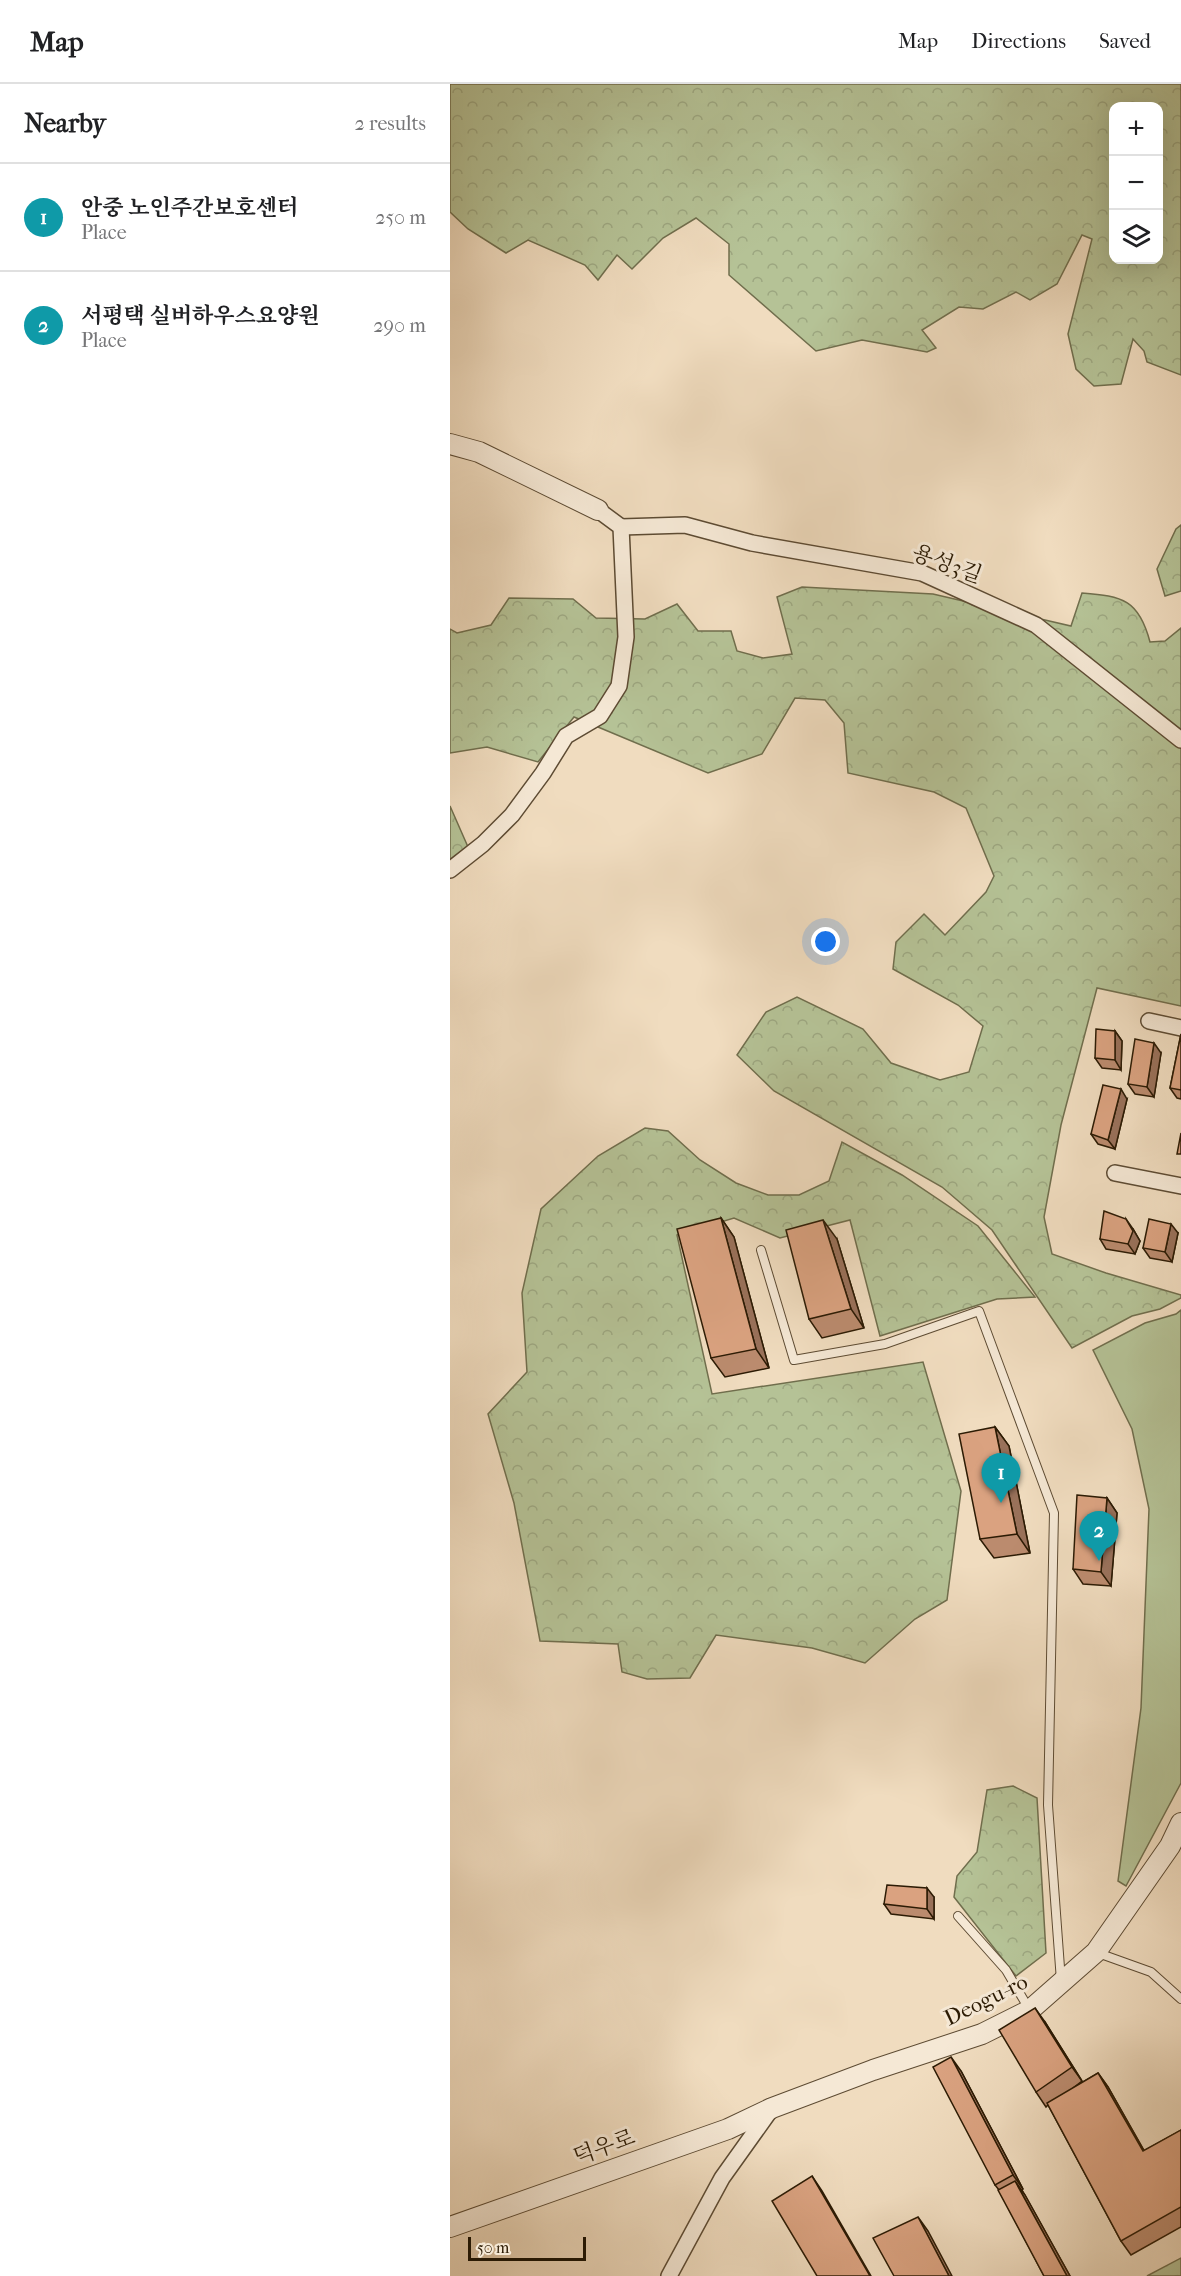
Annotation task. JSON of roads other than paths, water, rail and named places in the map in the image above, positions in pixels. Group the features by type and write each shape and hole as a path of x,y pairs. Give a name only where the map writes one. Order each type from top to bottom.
{"street":[{"path":"450,444 488,456 598,510 621,527 626,637 619,686 600,716 566,736 543,773 512,815 483,844 450,870"},
{"name":"용성3길","path":"621,527 685,525 752,543 922,573 1036,625 1181,740"},
{"path":"1149,1021 1181,1028"},
{"path":"1115,1173 1181,1186"},
{"name":"Deogu-ro","path":"450,2218 725,2119 772,2108 982,2034 1030,2010 1062,1985 1096,1952 1170,1846 1181,1823"},
{"path":"669,2276 722,2178 772,2108"},
{"name":"덕우로","path":"450,2227 728,2129 772,2108"}],"lane":[{"path":"761,1250 794,1360 885,1344 979,1311 1054,1514 1048,1805 1054,1919 1062,1985"},
{"path":"958,1916 1005,1970 1030,2010"},
{"path":"1096,1952 1151,1972 1181,1999"}],"place":[{"name":"안중 노인주간보호센터","path":"1001,1503"},
{"name":"서평택 실버하우스요양원","path":"1099,1561"}]}
